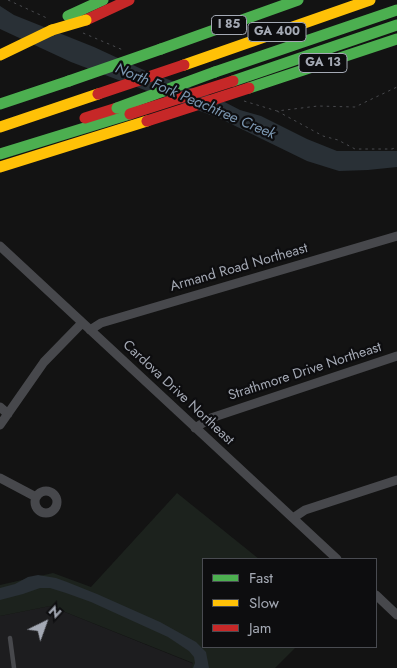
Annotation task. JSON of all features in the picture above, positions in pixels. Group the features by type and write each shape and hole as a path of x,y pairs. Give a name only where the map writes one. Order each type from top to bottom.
{"highway":[{"path":"52,30 68,16 103,0"},
{"path":"0,55 52,30 86,20 128,0"},
{"name":"I 85","path":"0,104 298,0"},
{"name":"GA 400","path":"0,127 370,0"},
{"path":"0,146 117,108 214,72 397,10"},
{"name":"GA 13","path":"0,154 130,114 397,25"},
{"name":"GA 13","path":"0,167 397,39"}],"street":[{"name":"Armand Road Northeast","path":"90,330 101,323 397,236"},
{"name":"Cardova Drive Northeast","path":"0,246 336,558"},
{"path":"0,426 44,362 82,323"},
{"name":"Strathmore Drive Northeast","path":"196,428 211,418 397,356"},
{"path":"0,406 8,414"},
{"path":"0,478 36,497"},
{"path":"293,518 305,510 397,480"},
{"path":"377,596 397,615"}],"lane":[{"path":"10,638 14,668"}],"path":[{"path":"277,111 322,136 338,140 354,149 392,149 397,147"}],"shaded area":[{"path":"177,493 258,558 202,558 202,648 295,648 275,668 191,668 193,663 50,606 0,616 0,585 53,573 91,587"},
{"path":"50,606 194,664 191,668 0,668 0,616"}],"water":[{"name":"North Fork Peachtree Creek","path":"0,6 14,15 94,47 148,72 213,96 240,110 261,116 307,139 337,151 397,151 397,167 339,171 307,161 221,119 71,62 0,29"},
{"path":"38,575 67,582 160,622 196,642 206,652 209,668 193,668 195,663 194,657 189,651 168,637 91,602 66,593 50,588 40,588 0,600 0,588"}],"traffic: fast":[{"path":"68,16 103,0"},
{"path":"161,49 298,0"},
{"path":"215,72 397,10"},
{"path":"233,81 397,25"},
{"path":"249,88 397,39"},
{"path":"69,81 161,49"},
{"path":"117,108 215,72"},
{"path":"0,104 69,81"},
{"path":"0,154 130,114"}],"traffic: slow":[{"path":"184,65 370,0"},
{"path":"52,30 86,20"},
{"path":"0,55 52,30"},
{"path":"0,127 98,94"},
{"path":"0,167 147,121"}],"traffic: jam":[{"path":"86,20 129,0"},
{"path":"98,94 184,65"},
{"path":"130,114 233,81"},
{"path":"147,121 249,88"},
{"path":"85,118 117,108"}]}
